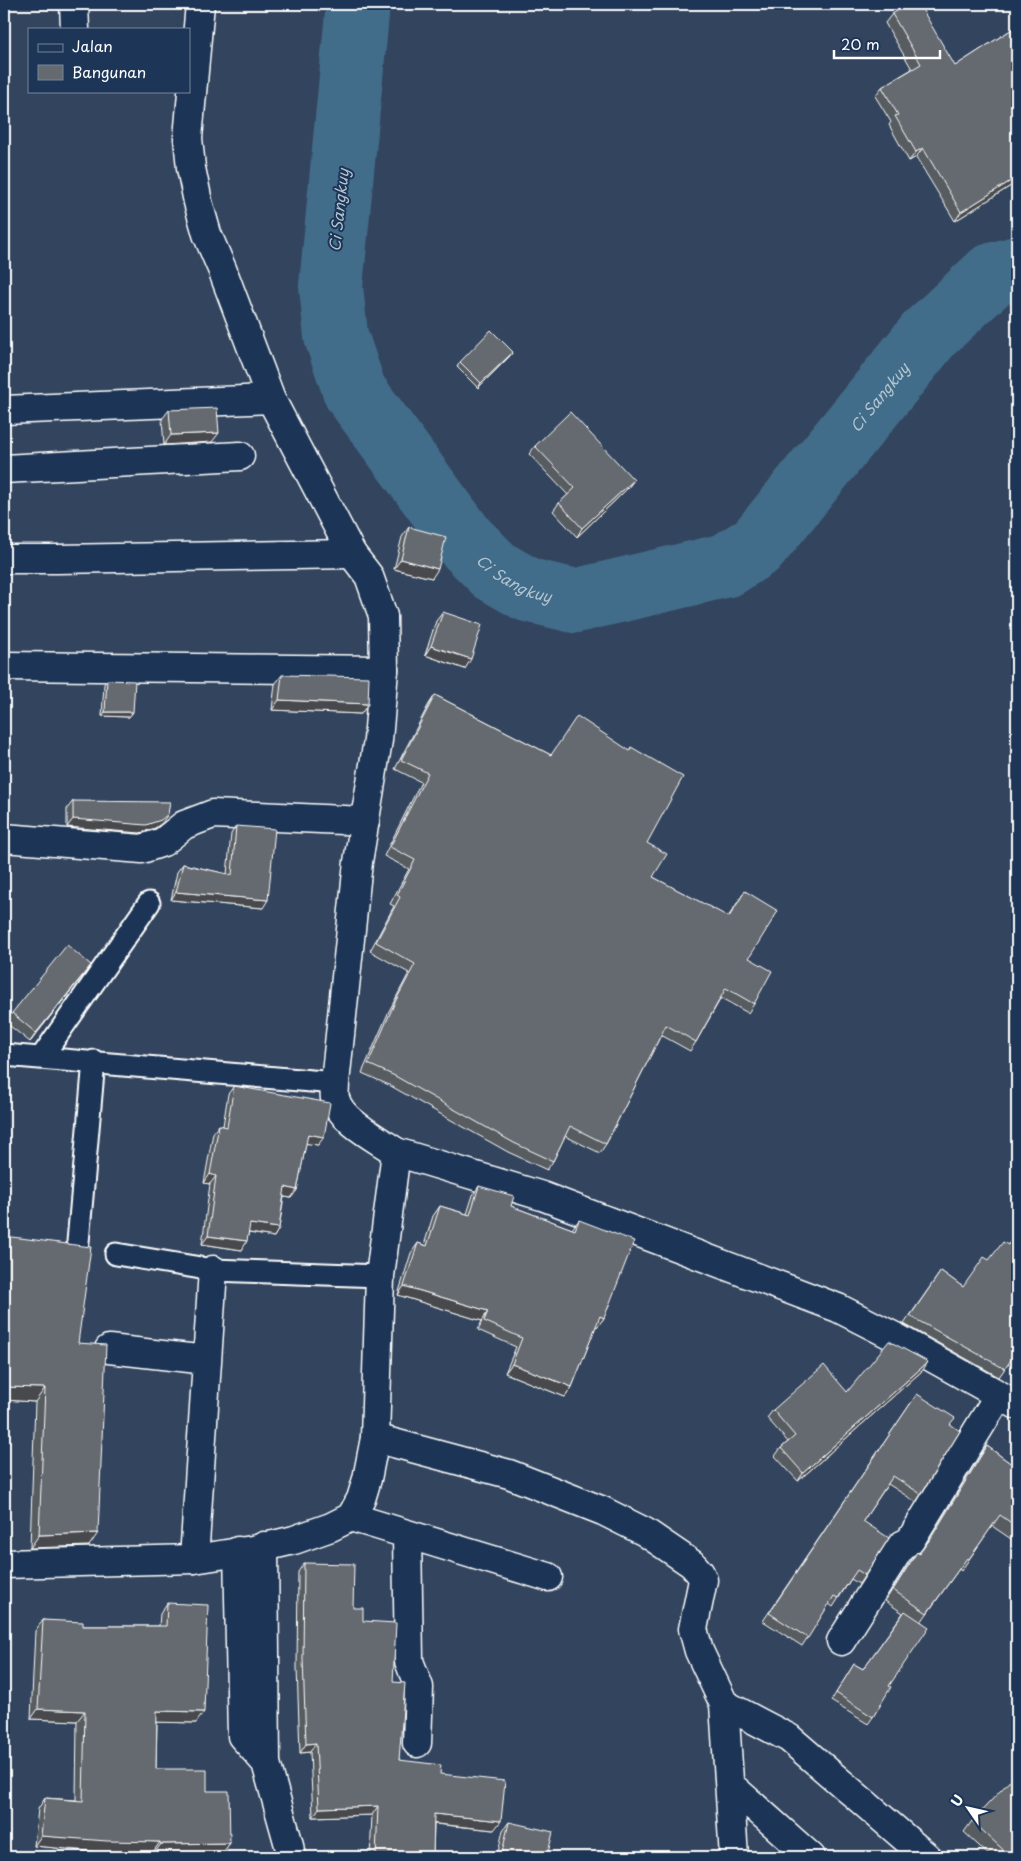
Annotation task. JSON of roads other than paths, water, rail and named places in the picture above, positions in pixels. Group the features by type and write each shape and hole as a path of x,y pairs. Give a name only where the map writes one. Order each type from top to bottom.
{"street":[{"path":"74,4 76,28"},
{"path":"200,4 188,138 190,168 207,234 271,399 352,554 369,576 383,616 384,670 378,740 358,862 334,1083 335,1098 341,1110 350,1121 396,1152 542,1196 838,1308 897,1338 1008,1400 910,1541 902,1545 841,1641"},
{"path":"4,410 271,399"},
{"path":"4,470 240,456"},
{"path":"4,559 352,554"},
{"path":"4,666 384,670"},
{"path":"4,838 142,849 163,842 184,825 213,814 365,821"},
{"path":"4,1564 194,1559 294,1540 331,1527 350,1517 365,1486 375,1438 380,1276 396,1152"},
{"path":"194,1559 213,1270"},
{"path":"109,1349 208,1360"},
{"path":"375,1438 509,1474 604,1511 645,1532 692,1564 700,1573 703,1580 692,1629 694,1639 724,1704 734,1857"},
{"path":"350,1517 548,1577"},
{"path":"407,1535 408,1661 419,1687 417,1742"},
{"path":"264,1546 266,1763 289,1845 290,1857"},
{"path":"238,1551 242,1736 266,1763"},
{"path":"724,1704 789,1738 927,1857"},
{"path":"730,1785 810,1857"}],"lane":[{"path":"41,1058 149,903"},
{"path":"4,1055 94,1061 334,1083"},
{"path":"78,1242 94,1061"},
{"path":"116,1254 213,1270 380,1276"}],"waterway":[{"name":"Ci Sangkuy","path":"358,4 331,286 336,336 355,392 465,541 495,571 528,590 575,601 727,565 758,545 930,333 992,275 1017,268"}]}
